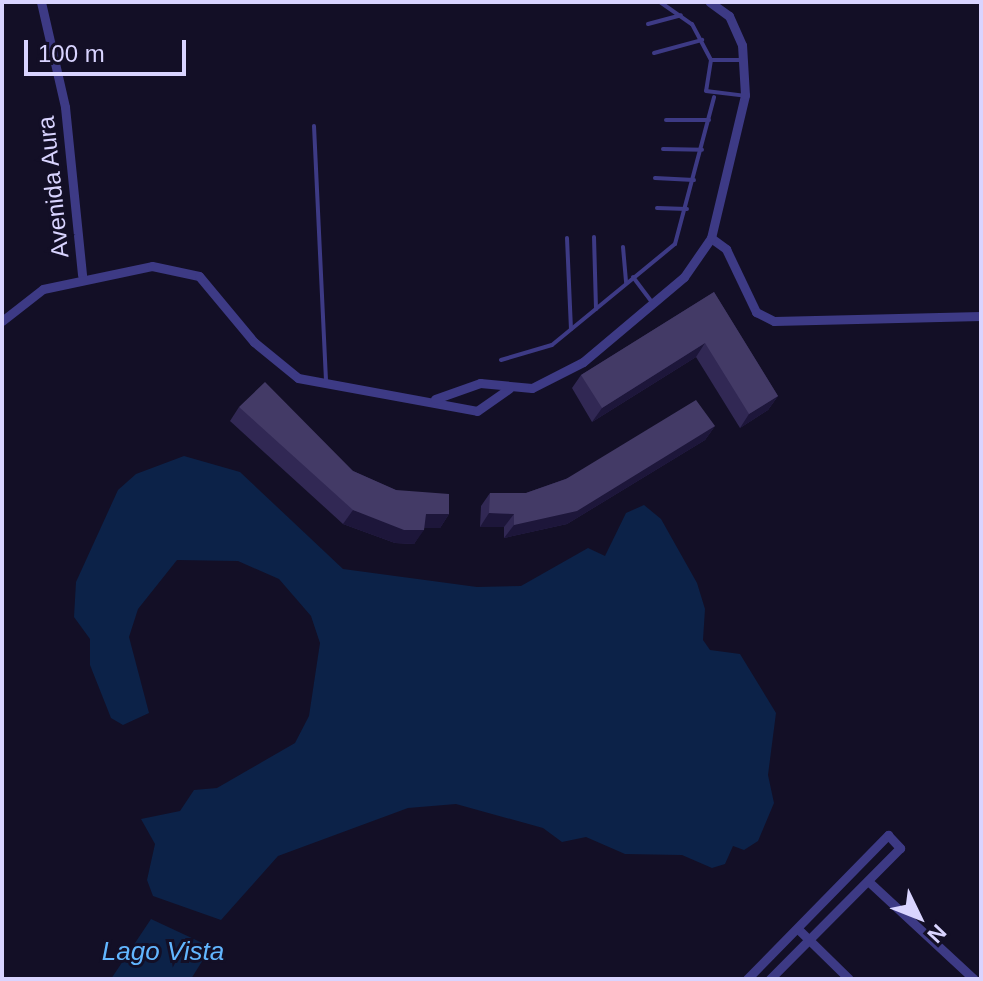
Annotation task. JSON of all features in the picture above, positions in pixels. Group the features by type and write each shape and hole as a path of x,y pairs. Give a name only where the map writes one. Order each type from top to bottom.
{"street":[{"name":"Avenida Aura","path":"41,2 65,107 82,275"},
{"path":"435,399 463,385 532,388 583,362 684,277 711,238 745,95 745,60 729,16 710,2"},
{"path":"711,238 726,249 756,312 774,321 981,316"},
{"path":"2,321 43,289 82,275 152,266 199,276 276,361 327,386 435,399 477,411 509,389"},
{"path":"747,979 888,835 900,848 770,979"},
{"path":"868,881 974,979"},
{"path":"798,929 849,979"}],"lane":[{"path":"501,360 531,356 571,329 675,244 687,209 714,97 704,80 711,60 702,40 681,15 660,2"},
{"path":"648,24 681,15"},
{"path":"654,53 702,40"},
{"path":"711,60 745,60"},
{"path":"714,97 745,95"},
{"path":"666,120 709,120"},
{"path":"314,126 327,386"},
{"path":"663,149 702,150"},
{"path":"655,178 694,180"},
{"path":"657,208 687,209"},
{"path":"594,237 596,309"},
{"path":"567,238 571,329"},
{"path":"623,247 626,283"},
{"path":"633,277 651,302"}],"water":[{"path":"184,456 240,472 343,569 477,587 521,586 588,548 605,556 626,513 644,505 661,519 697,583 705,609 703,640 710,650 740,654 776,713 768,775 774,803 758,841 744,850 733,846 725,864 712,868 682,855 625,854 586,837 562,842 543,828 456,804 408,808 278,856 221,920 153,896 147,880 155,844 141,819 180,811 194,790 217,788 295,743 309,716 320,643 311,616 279,579 238,561 177,560 138,609 129,637 149,713 123,725 111,718 90,665 90,639 74,617 76,582 118,490 136,474"},
{"name":"Lago Vista","path":"151,919 211,947 191,979 111,979"}],"building":[{"path":"714,292 778,396 749,414 705,343 602,408 581,375"},
{"path":"265,382 353,471 396,490 449,494 449,514 426,514 424,530 404,530 353,510 239,407"},
{"path":"696,400 715,426 577,511 514,525 514,514 489,513 490,493 526,493 566,479"}]}
